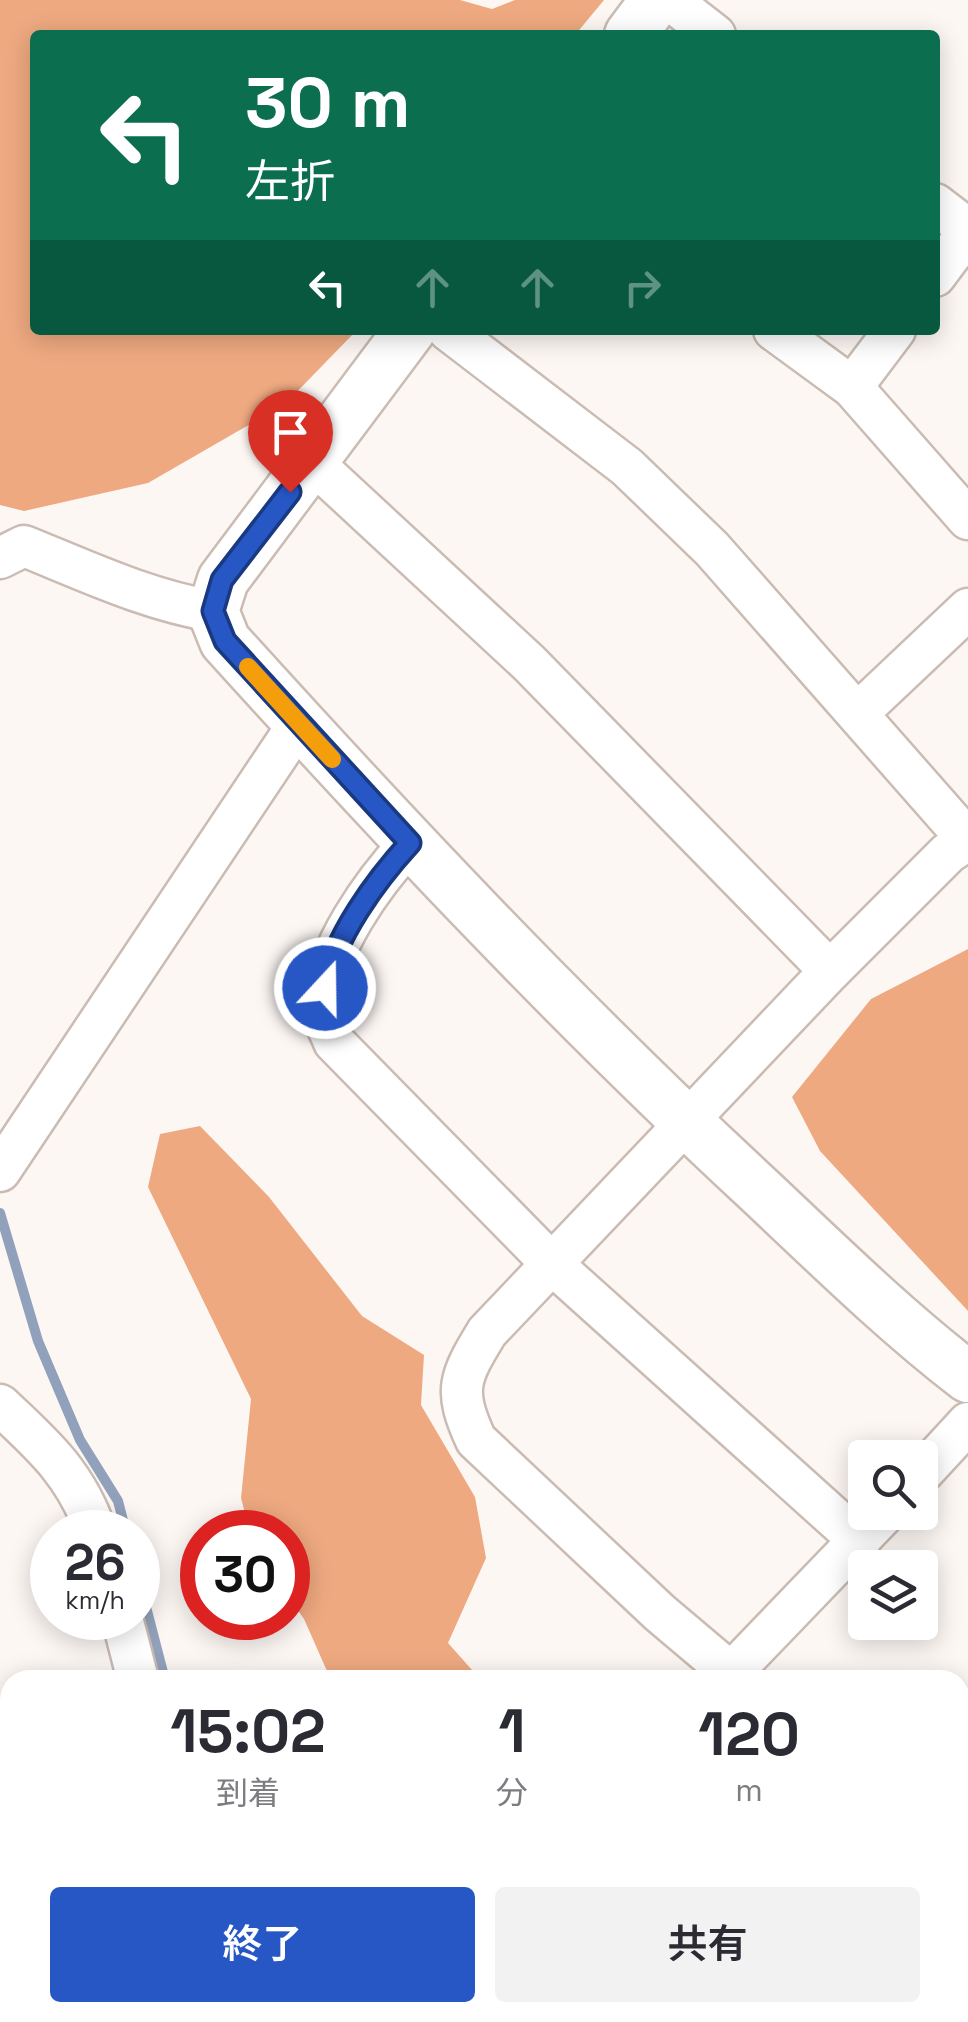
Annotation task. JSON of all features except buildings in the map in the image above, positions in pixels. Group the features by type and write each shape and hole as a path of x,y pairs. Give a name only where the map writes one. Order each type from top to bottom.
{"street":[{"path":"634,30 656,0"},
{"path":"670,0 709,30"},
{"path":"940,208 968,231 940,269"},
{"path":"406,335 222,580 213,611 225,641 554,994 886,1309 968,1377"},
{"path":"455,335 627,467 712,549 968,840 948,854 685,1122 487,1332 466,1368 460,1407 476,1440 660,1613 727,1670"},
{"path":"781,335 852,388 968,519"},
{"path":"852,388 890,335"},
{"path":"312,462 529,663 830,972"},
{"path":"0,558 24,546 178,606 213,611"},
{"path":"859,712 968,610"},
{"path":"0,1171 299,723"},
{"path":"410,843 381,875 328,966 321,1010 334,1042 551,1263 848,1507"},
{"path":"0,1404 54,1454 89,1510"},
{"path":"938,1455 968,1422"},
{"path":"734,1670 870,1530"},
{"path":"128,1640 135,1670"}],"shaded area":[{"path":"0,0 460,0 492,9 515,0 604,0 579,30 30,30 30,335 352,335 285,404 148,483 24,511 0,505"},
{"path":"968,949 968,1311 820,1151 792,1097 871,999"},
{"path":"200,1126 269,1197 362,1316 424,1355 421,1405 475,1497 486,1558 448,1643 472,1670 327,1670 310,1633 310,1510 244,1510 241,1498 251,1399 148,1187 160,1134"}],"waterway":[{"path":"0,1213 38,1341 80,1440 120,1510"},
{"path":"155,1640 162,1670"}],"slow traffic":[{"path":"248,667 332,759"}],"route":[{"path":"290,492 222,580 213,611 225,641 410,843 381,875 328,966 325,988"}]}
